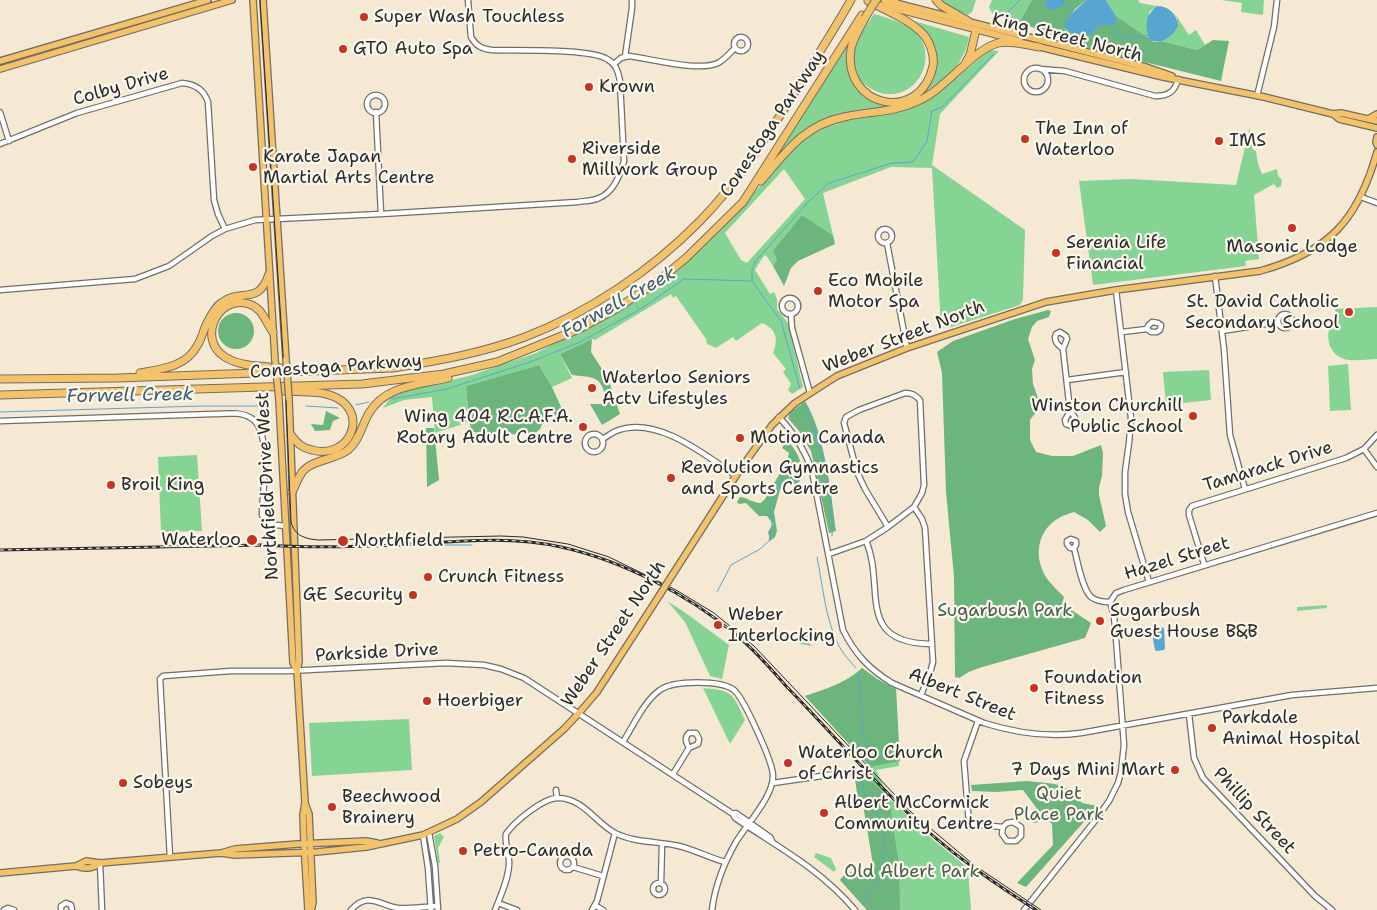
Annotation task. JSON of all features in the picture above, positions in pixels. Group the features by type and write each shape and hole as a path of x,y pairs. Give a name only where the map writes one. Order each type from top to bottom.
{"highway":[{"name":"Conestoga Parkway","path":"0,379 118,378 393,368 474,353 525,336 571,316 603,298 671,249 701,220 727,190 768,135 851,0"},
{"name":"Conestoga Parkway","path":"0,395 362,384 414,379 497,362 579,329 616,308 658,280 686,258 743,202 864,17 869,0"},
{"path":"864,17 851,49 851,68 857,84 869,96 885,102 902,102 916,95 931,74 934,62 931,48 922,32 869,0"},
{"path":"936,0 942,6 968,22"},
{"path":"956,74 970,55 976,30"},
{"path":"743,202 801,136 820,124 843,117 884,112 906,106 932,93 980,53 996,44 1004,42 1039,47"},
{"path":"118,378 179,364 189,357 197,347 217,306 229,298 258,292 264,288 269,274"},
{"path":"273,332 264,316 257,309 250,304 238,302 229,304 219,311 213,321 211,334 217,350 223,356 233,361 250,365 323,371"},
{"path":"292,492 307,468 335,457 349,449 377,402 388,394 400,388 465,373 481,366"},
{"path":"239,388 328,395 342,401 352,414 353,425 350,436 337,449 327,452 308,449 299,444 291,435"}],"main road":[{"path":"0,61 208,0"},
{"path":"0,69 232,0"},
{"name":"Northfield Drive West","path":"253,0 269,274 279,400 293,663 298,670"},
{"name":"Northfield Drive West","path":"263,0 291,435 298,604 298,670 305,802 309,814 307,852 313,903 310,910"},
{"name":"King Street North","path":"869,0 1039,47 1163,77 1333,114 1339,119 1377,128"},
{"name":"King Street North","path":"884,0 1146,67 1178,79"},
{"name":"King Street North","path":"1333,114 1340,112 1377,121"},
{"path":"1368,119 1377,114"},
{"path":"1377,137 1377,145"},
{"name":"Weber Street North","path":"221,853 235,855 366,847 426,834 457,819 481,802 553,740 579,714 597,692 759,441 779,417 795,402 837,376 907,348 1026,307 1062,298 1260,271 1283,264 1306,254 1348,219 1368,183 1377,152"},
{"path":"287,557 296,557"},
{"path":"290,609 295,608 298,604"},
{"name":"Weber Street North","path":"0,874 76,866 86,862 100,863 221,853 236,849 307,843 366,842 380,844"}],"street":[{"path":"0,290 135,279 169,266 225,229 255,220 578,202 599,199 615,184 621,173 624,161 620,81 617,68 608,59 592,53 492,50 481,48 471,37 468,0"},
{"path":"625,57 632,0"},
{"path":"1257,96 1274,27 1278,0"},
{"path":"614,64 625,57 708,66 720,62 736,48"},
{"path":"1040,69 1046,74 1048,81 1045,88 1038,92 1027,87 1025,76 1031,70 1040,69 1065,71 1155,96 1164,96 1170,93 1175,88 1178,79"},
{"name":"Colby Drive","path":"0,144 77,113 182,83 194,86 204,93 208,102 214,200 225,229"},
{"path":"0,112 9,141"},
{"path":"376,112 381,214"},
{"path":"1361,197 1377,203"},
{"path":"887,243 907,348"},
{"path":"1215,276 1222,331 1230,435 1244,489"},
{"path":"1116,290 1131,418 1124,472 1125,494 1128,512 1149,582"},
{"path":"791,314 792,328 810,392"},
{"path":"1222,331 1278,322"},
{"path":"1122,332 1147,329"},
{"path":"1063,349 1070,411"},
{"path":"1067,380 1126,372"},
{"path":"828,554 866,541 888,527 914,507 922,493 924,485 920,400 914,394 905,393 851,414 846,417 844,423 857,472 888,527"},
{"path":"0,421 244,414 256,422 260,428 265,475 262,516 269,524 285,526"},
{"name":"Albert Street","path":"779,417 797,438 806,455 819,500 842,622 854,650 879,675 921,695 978,720 1010,731 1039,735 1074,734 1293,695 1377,688"},
{"path":"602,439 626,429 654,429 698,450 736,476"},
{"path":"598,435 602,439 603,445 599,450 593,452 587,448 586,442 589,436 598,435"},
{"name":"Tamarack Drive","path":"1204,564 1189,514 1190,508 1194,504 1346,458 1364,449 1377,435"},
{"path":"1364,449 1377,467"},
{"path":"914,507 922,519 925,528 933,662 921,695"},
{"name":"Hazel Street","path":"1024,910 1094,822 1115,791 1122,772 1124,756 1115,623 1110,602 1116,593 1204,564 1377,513"},
{"path":"866,541 872,559 877,611 883,623 895,638 931,644"},
{"path":"1074,548 1086,590 1090,597 1110,602"},
{"name":"Parkside Drive","path":"170,857 160,679 162,676 191,673 298,670 446,662 484,665 524,678 673,774 733,814 735,818 809,866 837,889 855,910"},
{"path":"623,742 651,698 665,687 674,684 717,683 728,686 736,692 760,737 771,764 773,783 726,862 716,889 712,910"},
{"name":"Phillip Street","path":"1189,714 1194,758 1203,778 1315,896 1332,910"},
{"path":"978,720 964,761 969,824 1003,827 1010,822 1016,823 1021,828 1021,836 1016,841 1007,840 1002,834 1003,827"},
{"path":"673,774 689,748"},
{"path":"773,783 849,772"},
{"path":"556,790 557,798"},
{"path":"496,910 509,865 505,842 506,834 534,808 557,798 576,802 615,833 636,840 686,848 726,862"},
{"path":"592,910 596,906 615,833"},
{"path":"351,910 360,902 366,900 374,900 399,908 438,908 435,866 426,834"},
{"path":"426,834 431,908"},
{"path":"661,883 662,844"},
{"path":"100,863 102,910"},
{"path":"573,867 603,876"},
{"path":"61,910 61,906 66,903 71,905 72,910"},
{"path":"498,903 517,910"},
{"path":"596,906 603,910"},
{"path":"4,910 10,908 14,910"}],"green space":[{"path":"940,0 976,0 972,12 968,15 947,6"},
{"path":"992,0 1032,0 1019,22 992,13 989,7"},
{"path":"1032,0 1086,0 1074,10 1064,28 1067,31 1094,31 1095,28 1101,25 1116,22 1116,16 1154,42 1161,41 1197,50 1213,40 1229,41 1221,81 1080,46 1019,22"},
{"path":"1106,0 1138,0 1140,3 1157,6 1149,12 1149,39 1116,16"},
{"path":"1221,0 1264,0 1263,15 1241,12 1242,3"},
{"path":"874,14 896,21 912,29 921,39 924,47 926,56 922,74 910,88 902,92 884,94 876,91 861,81 856,73 853,64 854,50 861,34"},
{"path":"1175,14 1189,35 1196,30 1205,45 1197,50 1161,41 1168,38 1177,19"},
{"path":"914,21 969,37 957,66 942,80 916,98 933,75 929,36"},
{"path":"848,43 850,45 847,64 851,78 858,88 881,104 900,106 821,122 804,131 779,157 777,156"},
{"path":"990,50 999,51 940,114 932,165 1025,230 1023,299 1020,305 948,328 941,327 932,168 891,167 823,193 833,235 802,215 773,266 766,255 755,270 770,294 774,292 777,299 777,309 788,323 803,387 792,394 788,390 791,384 783,372 786,369 773,353 776,343 775,335 767,325 762,323 736,341 733,337 716,348 707,344 706,339 676,296 673,298 671,294 595,340 592,339 560,354 572,378 552,387 539,365 466,386 469,422 435,433 432,397 404,400 383,408 391,397 403,391 469,376 536,353 622,309 681,268 722,228 799,143 823,128 846,121 897,112 919,105 941,91","holes":["784,169 805,199 747,263 741,260 725,233"]},
{"path":"1250,126 1252,149 1256,151 1262,174 1277,169 1278,176 1282,180 1281,186 1277,188 1274,184 1254,195 1259,259 1245,261 1246,266 1093,285 1079,181 1131,179 1236,185"},
{"path":"802,215 833,235 835,244 798,261 791,268 784,286 773,266 777,259 773,251"},
{"path":"1377,307 1377,359 1349,360 1335,354 1331,348 1328,334 1337,314 1335,309"},
{"name":"Sugarbush Park","path":"1048,310 1051,311 1049,317 1037,321 1032,327 1028,339 1035,360 1032,369 1033,384 1038,398 1036,412 1030,420 1030,440 1036,452 1052,456 1073,456 1101,445 1103,453 1099,495 1106,526 1100,532 1088,520 1074,512 1062,516 1045,530 1041,538 1039,546 1040,563 1048,580 1064,597 1060,611 1070,609 1091,623 1085,638 979,668 959,678 955,677 954,577 946,492 942,373 937,352 953,341 1015,319"},
{"path":"236,313 243,314 249,318 253,324 253,338 249,344 243,348 236,349 229,348 223,344 219,338 218,331 219,324 223,318 229,314"},
{"path":"592,339 591,352 607,375 620,414 602,425 590,404 608,404 603,388 593,378 572,375 560,354"},
{"path":"1348,364 1351,410 1330,411 1328,366"},
{"path":"539,365 552,387 566,418 553,416 547,422 543,422 540,429 534,434 492,434 472,431 469,422 466,386"},
{"path":"1209,370 1211,400 1166,405 1163,372"},
{"path":"805,401 818,430 826,464 836,531 829,533 811,451 799,431 788,418 790,413"},
{"path":"326,411 340,418 333,421 330,430 315,431 311,424 323,425"},
{"path":"426,428 434,428 439,480 427,487"},
{"path":"786,440 798,455 802,475 796,485 789,483 783,485 780,490 774,512 777,531 775,537 770,541 768,532 773,524 767,516 759,516 746,503 739,504 737,502 740,497 758,503 765,499 787,461 789,453 782,448"},
{"path":"197,455 202,531 161,532 158,457"},
{"path":"667,601 729,645 722,679 710,676 685,622"},
{"path":"1327,605 1327,608 1297,611 1297,607"},
{"path":"804,634 808,636 809,643 812,646 800,644 797,641"},
{"name":"Old Albert Park","path":"862,668 896,689 899,766 876,770 889,798 931,838 968,868 971,910 867,910 840,880 846,873 874,870 863,804 858,800 855,778 870,767 805,696 842,682"},
{"path":"862,668 896,689 900,761 870,767 805,696 842,682"},
{"path":"703,688 721,690 731,695 741,711 745,720 730,744"},
{"path":"409,719 412,770 312,776 309,723"},
{"path":"859,773 864,773 889,798 899,865 900,910 867,910 840,880 846,873 874,870 863,804 858,800 855,778"},
{"name":"Quiet Place Park","path":"1027,781 1051,783 1064,787 1082,803 1098,806 1026,887 1017,883 1053,845 1052,824 1048,820 1034,823 1033,817 1038,810 1023,790 972,791 971,785"},
{"path":"440,833 444,837 438,848 440,863 438,863 434,836"},
{"path":"816,853 831,858 836,869 834,872 814,857"}],"water":[{"path":"1046,0 1064,0 1065,4 1053,10 1046,8"},
{"path":"1086,0 1106,0 1116,16 1116,22 1112,26 1100,26 1092,34 1074,33 1064,28 1071,15"},
{"path":"1157,6 1169,9 1176,18 1178,26 1173,34 1162,41 1149,39 1147,29 1148,17"},
{"path":"1161,627 1164,628 1165,648 1164,650 1157,651 1155,650 1152,634"}],"waterway":[{"name":"Forwell Creek","path":"1008,12 1020,0"},
{"path":"1065,4 1074,10"},
{"path":"1112,26 1124,36 1137,37 1148,35"},
{"name":"Forwell Creek","path":"752,280 752,270 755,262 809,201 829,183 892,163 913,162 927,141 932,111 942,107 994,54"},
{"name":"Forwell Creek","path":"392,399 447,389 530,362 578,343 639,310 684,279 752,281"},
{"path":"752,281 781,321 800,389"},
{"name":"Forwell Creek","path":"636,306 639,309"},
{"name":"Forwell Creek","path":"356,405 369,402"},
{"path":"805,404 825,469 831,502 832,536"},
{"name":"Forwell Creek","path":"0,412 261,406"},
{"name":"Forwell Creek","path":"306,406 338,408"},
{"path":"809,439 813,428"},
{"path":"717,592 731,565 760,549 769,541 772,524 770,503 794,455"},
{"path":"432,545 472,545"},
{"path":"817,557 827,614 834,636 842,652 856,668"},
{"path":"859,672 863,736 871,748 872,755 868,761"},
{"path":"861,771 864,792 884,825 882,874 867,894 867,902"}],"tram line":[{"path":"260,0 286,399 291,522 295,531 305,538 319,540 523,537 568,544 609,557 676,590 714,613 754,646 911,812 974,865 1041,910"}],"railway":[{"path":"0,550 262,545 347,547 500,540 541,543 584,553 630,570 676,593 735,634 755,652 877,783 924,828 970,865 1036,910"}],"place":[{"name":"Super Wash Touchless","path":"364,17"},
{"name":"GTO Auto Spa","path":"343,49"},
{"name":"Krown","path":"589,87"},
{"name":"The Inn of Waterloo","path":"1025,139"},
{"name":"IMS","path":"1219,141"},
{"name":"Riverside Millwork Group","path":"572,159"},
{"name":"Karate Japan Martial Arts Centre","path":"253,167"},
{"name":"Masonic Lodge","path":"1292,228"},
{"name":"Serenia Life Financial","path":"1056,253"},
{"name":"Eco Mobile Motor Spa","path":"818,291"},
{"name":"St. David Catholic Secondary School","path":"1349,312"},
{"name":"Waterloo Seniors Actv Lifestyles","path":"592,388"},
{"name":"Winston Churchill Public School","path":"1193,416"},
{"name":"Wing 404 R.C.A.F.A. Rotary Adult Centre","path":"583,427"},
{"name":"Motion Canada","path":"740,438"},
{"name":"Revolution Gymnastics and Sports Centre","path":"671,478"},
{"name":"Broil King","path":"111,485"},
{"name":"Waterloo","path":"252,540"},
{"name":"Northfield","path":"343,541"},
{"name":"Crunch Fitness","path":"428,577"},
{"name":"GE Security","path":"413,595"},
{"name":"Sugarbush Guest House B&B","path":"1100,621"},
{"name":"Weber Interlocking","path":"718,625"},
{"name":"Foundation Fitness","path":"1034,688"},
{"name":"Hoerbiger","path":"427,701"},
{"name":"Parkdale Animal Hospital","path":"1212,728"},
{"name":"Waterloo Church of Christ","path":"788,763"},
{"name":"7 Days Mini Mart","path":"1175,770"},
{"name":"Sobeys","path":"123,783"},
{"name":"Beechwood Brainery","path":"332,807"},
{"name":"Albert McCormick Community Centre","path":"824,813"},
{"name":"Petro-Canada","path":"463,851"}]}
